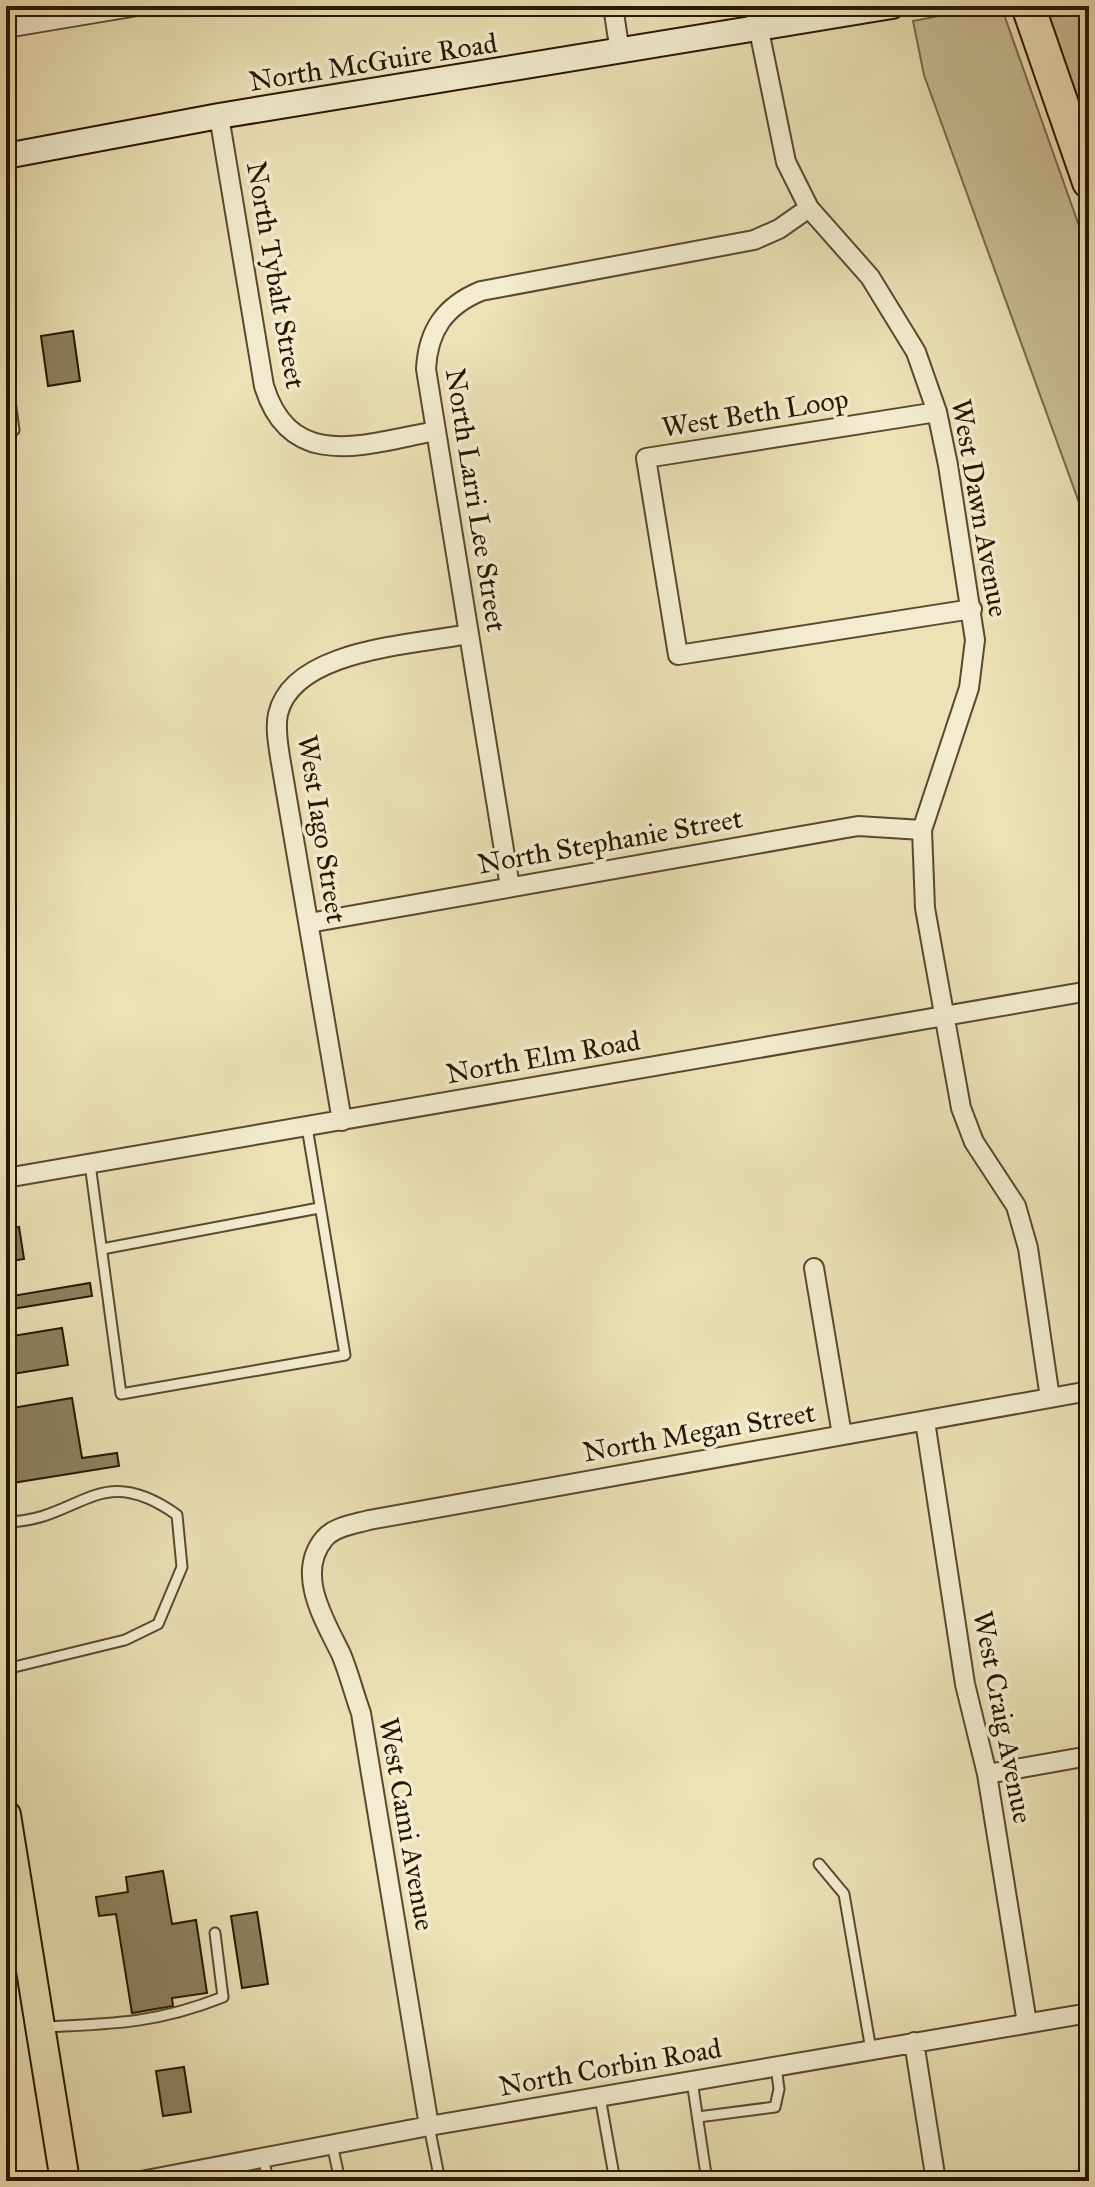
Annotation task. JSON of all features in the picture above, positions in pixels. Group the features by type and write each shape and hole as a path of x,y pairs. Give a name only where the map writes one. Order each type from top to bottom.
{"highway":[{"path":"1028,6 1076,131 1089,182"}],"main road":[{"path":"6,1815 20,1926 41,2027 65,2181"}],"street":[{"path":"6,28 46,14 137,6"},
{"path":"613,6 620,53"},
{"name":"North McGuire Road","path":"6,156 219,116 620,53 757,17 892,6"},
{"name":"West Dawn Avenue","path":"757,17 786,162 809,208 870,277 893,311 916,352 937,412 963,539 975,640 969,688 922,830 925,908 961,1108 970,1131 1016,1206 1028,1248 1050,1398"},
{"name":"North Tybalt Street","path":"219,116 264,386 275,413 298,437 331,448 436,431"},
{"name":"North Larri Lee Street","path":"510,887 426,369 427,349 439,321 466,297 490,289 754,240 779,229 809,208"},
{"name":"West Beth Loop","path":"937,412 646,458 678,655 972,609"},
{"name":"West Iago Street","path":"342,1121 277,732 278,714 298,680 327,661 468,634"},
{"name":"North Stephanie Street","path":"309,923 858,826 922,830"},
{"name":"North Elm Road","path":"6,1178 1089,991"},
{"path":"814,1268 842,1435"},
{"name":"North Megan Street","path":"322,1540 341,1528 369,1520 1089,1391"},
{"name":"West Craig Avenue","path":"925,1421 965,1684 987,1774 1027,2023"},
{"name":"West Cami Avenue","path":"322,1540 314,1557 312,1582 322,1617 342,1657 361,1713 429,2126"},
{"path":"987,1774 1089,1756"},
{"name":"North Corbin Road","path":"141,2181 429,2126 1089,2013"},
{"path":"914,2042 936,2181"}],"lane":[{"path":"6,372 14,430 6,437"},
{"path":"90,1164 121,1394 345,1355 307,1127"},
{"path":"102,1249 319,1208"},
{"path":"6,1522 24,1522 110,1490 150,1496 177,1515 182,1567 158,1624 125,1640 6,1669"},
{"path":"819,1864 844,1894 871,2050"},
{"path":"41,2027 132,2024 179,2014 223,1997 215,1933"},
{"path":"698,2117 775,2107 779,2100 776,2066"},
{"path":"692,2081 707,2181"},
{"path":"600,2097 615,2181"},
{"path":"429,2126 440,2181"},
{"path":"332,2144 340,2181"},
{"path":"263,2156 268,2181"}],"shaded area":[{"path":"1001,6 1089,254 1089,530 924,75 913,21"},
{"path":"1040,6 1089,6 1089,149"}],"building":[{"path":"73,331 80,381 48,386 41,336"},
{"path":"19,1227 24,1259 6,1262 6,1229"},
{"path":"90,1283 92,1296 6,1310 6,1297"},
{"path":"62,1328 68,1365 6,1375 6,1337"},
{"path":"72,1398 82,1458 117,1453 119,1466 6,1484 6,1409"},
{"path":"163,1871 172,1924 196,1920 207,1993 172,1998 173,2006 132,2013 116,1914 99,1916 96,1897 128,1892 126,1877"},
{"path":"257,1912 268,1984 242,1988 231,1916"},
{"path":"184,2067 191,2112 163,2116 156,2071"}]}
